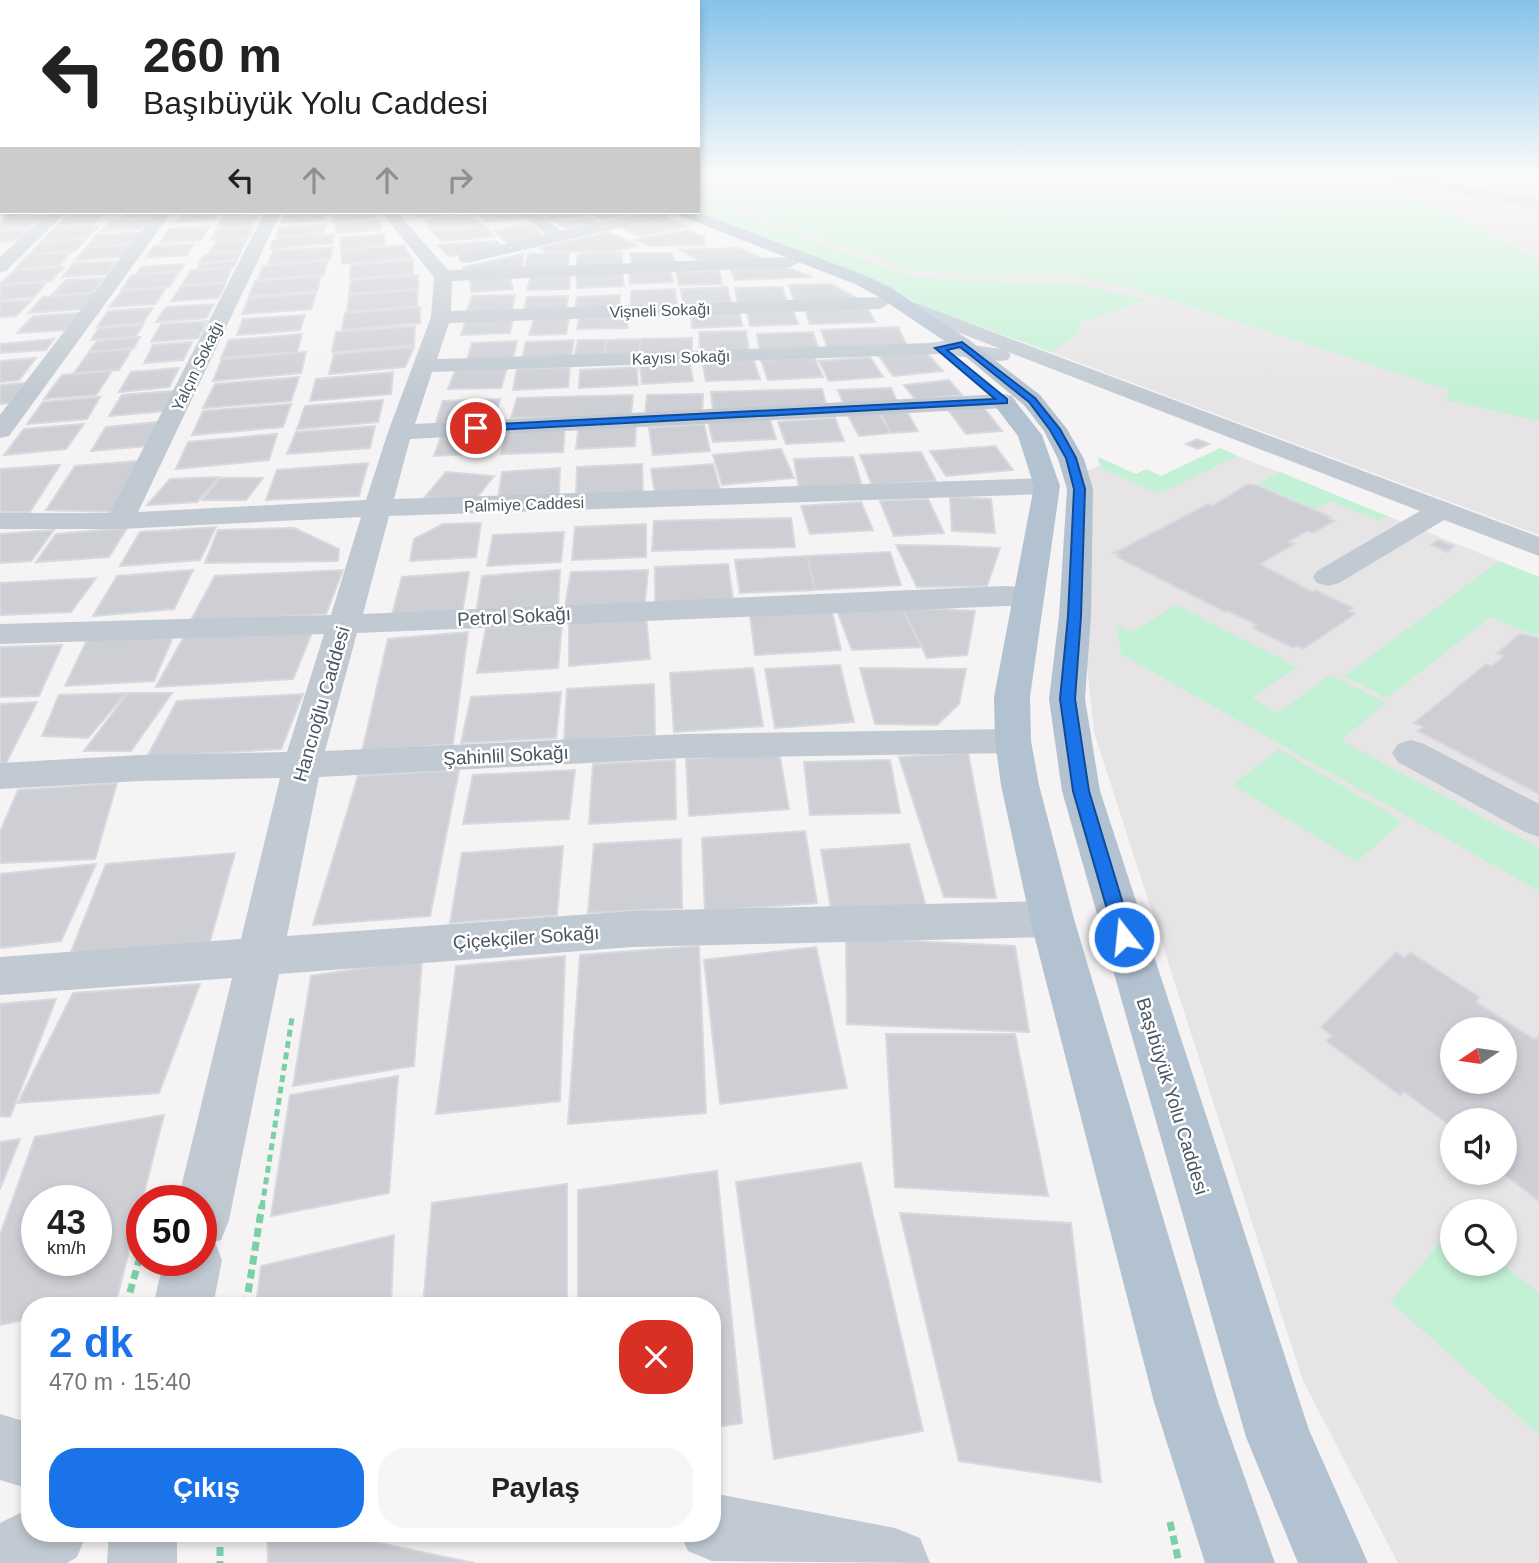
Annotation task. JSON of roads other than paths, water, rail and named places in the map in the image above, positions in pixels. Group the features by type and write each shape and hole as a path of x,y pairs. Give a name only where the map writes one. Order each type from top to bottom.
{"main road":[{"name":"Başıbüyük Yolu Caddesi","path":"756,248 836,280 1010,376 1055,429 1071,458 1080,489 1075,616 1067,699 1081,791 1279,1437 1334,1563"},
{"name":"Başıbüyük Yolu Caddesi","path":"777,248 861,280 905,305 958,348"},
{"name":"Başıbüyük Yolu Caddesi","path":"1010,376 1048,486 1012,697 1013,741 1020,785 1052,919 1186,1402 1240,1563"}],"street":[{"path":"0,267 20,248"},
{"path":"0,431 137,248"},
{"name":"Yalçın Sokağı","path":"120,521 255,248"},
{"path":"419,248 439,271"},
{"path":"439,271 520,248"},
{"path":"439,271 791,262"},
{"name":"Hancıoğlu Caddesi","path":"209,1185 302,766 376,508 441,317 439,271"},
{"name":"Vişneli Sokağı","path":"441,317 880,303"},
{"path":"905,305 1010,376 1539,547"},
{"name":"Kayısı Sokağı","path":"423,366 958,348 1014,357 1048,366 1435,514"},
{"path":"1010,376 1010,372 1021,368 1048,366"},
{"path":"400,432 1010,376"},
{"name":"Palmiye Caddesi","path":"0,521 120,521 376,508 1048,486"},
{"path":"1435,514 1539,561"},
{"path":"1328,577 1435,514"},
{"name":"Petrol Sokağı","path":"0,634 344,623 922,598 1028,597"},
{"name":"Şahinlil Sokağı","path":"0,776 140,768 302,766 684,746 1013,741"},
{"path":"1411,753 1539,821"},
{"name":"Çiçekçiler Sokağı","path":"0,976 258,959 633,929 1052,919"},
{"path":"185,1297 190,1276"},
{"path":"0,1447 21,1453"},
{"path":"721,1529 895,1563"},
{"path":"0,1560 35,1542"},
{"path":"142,1563 143,1542"}]}
